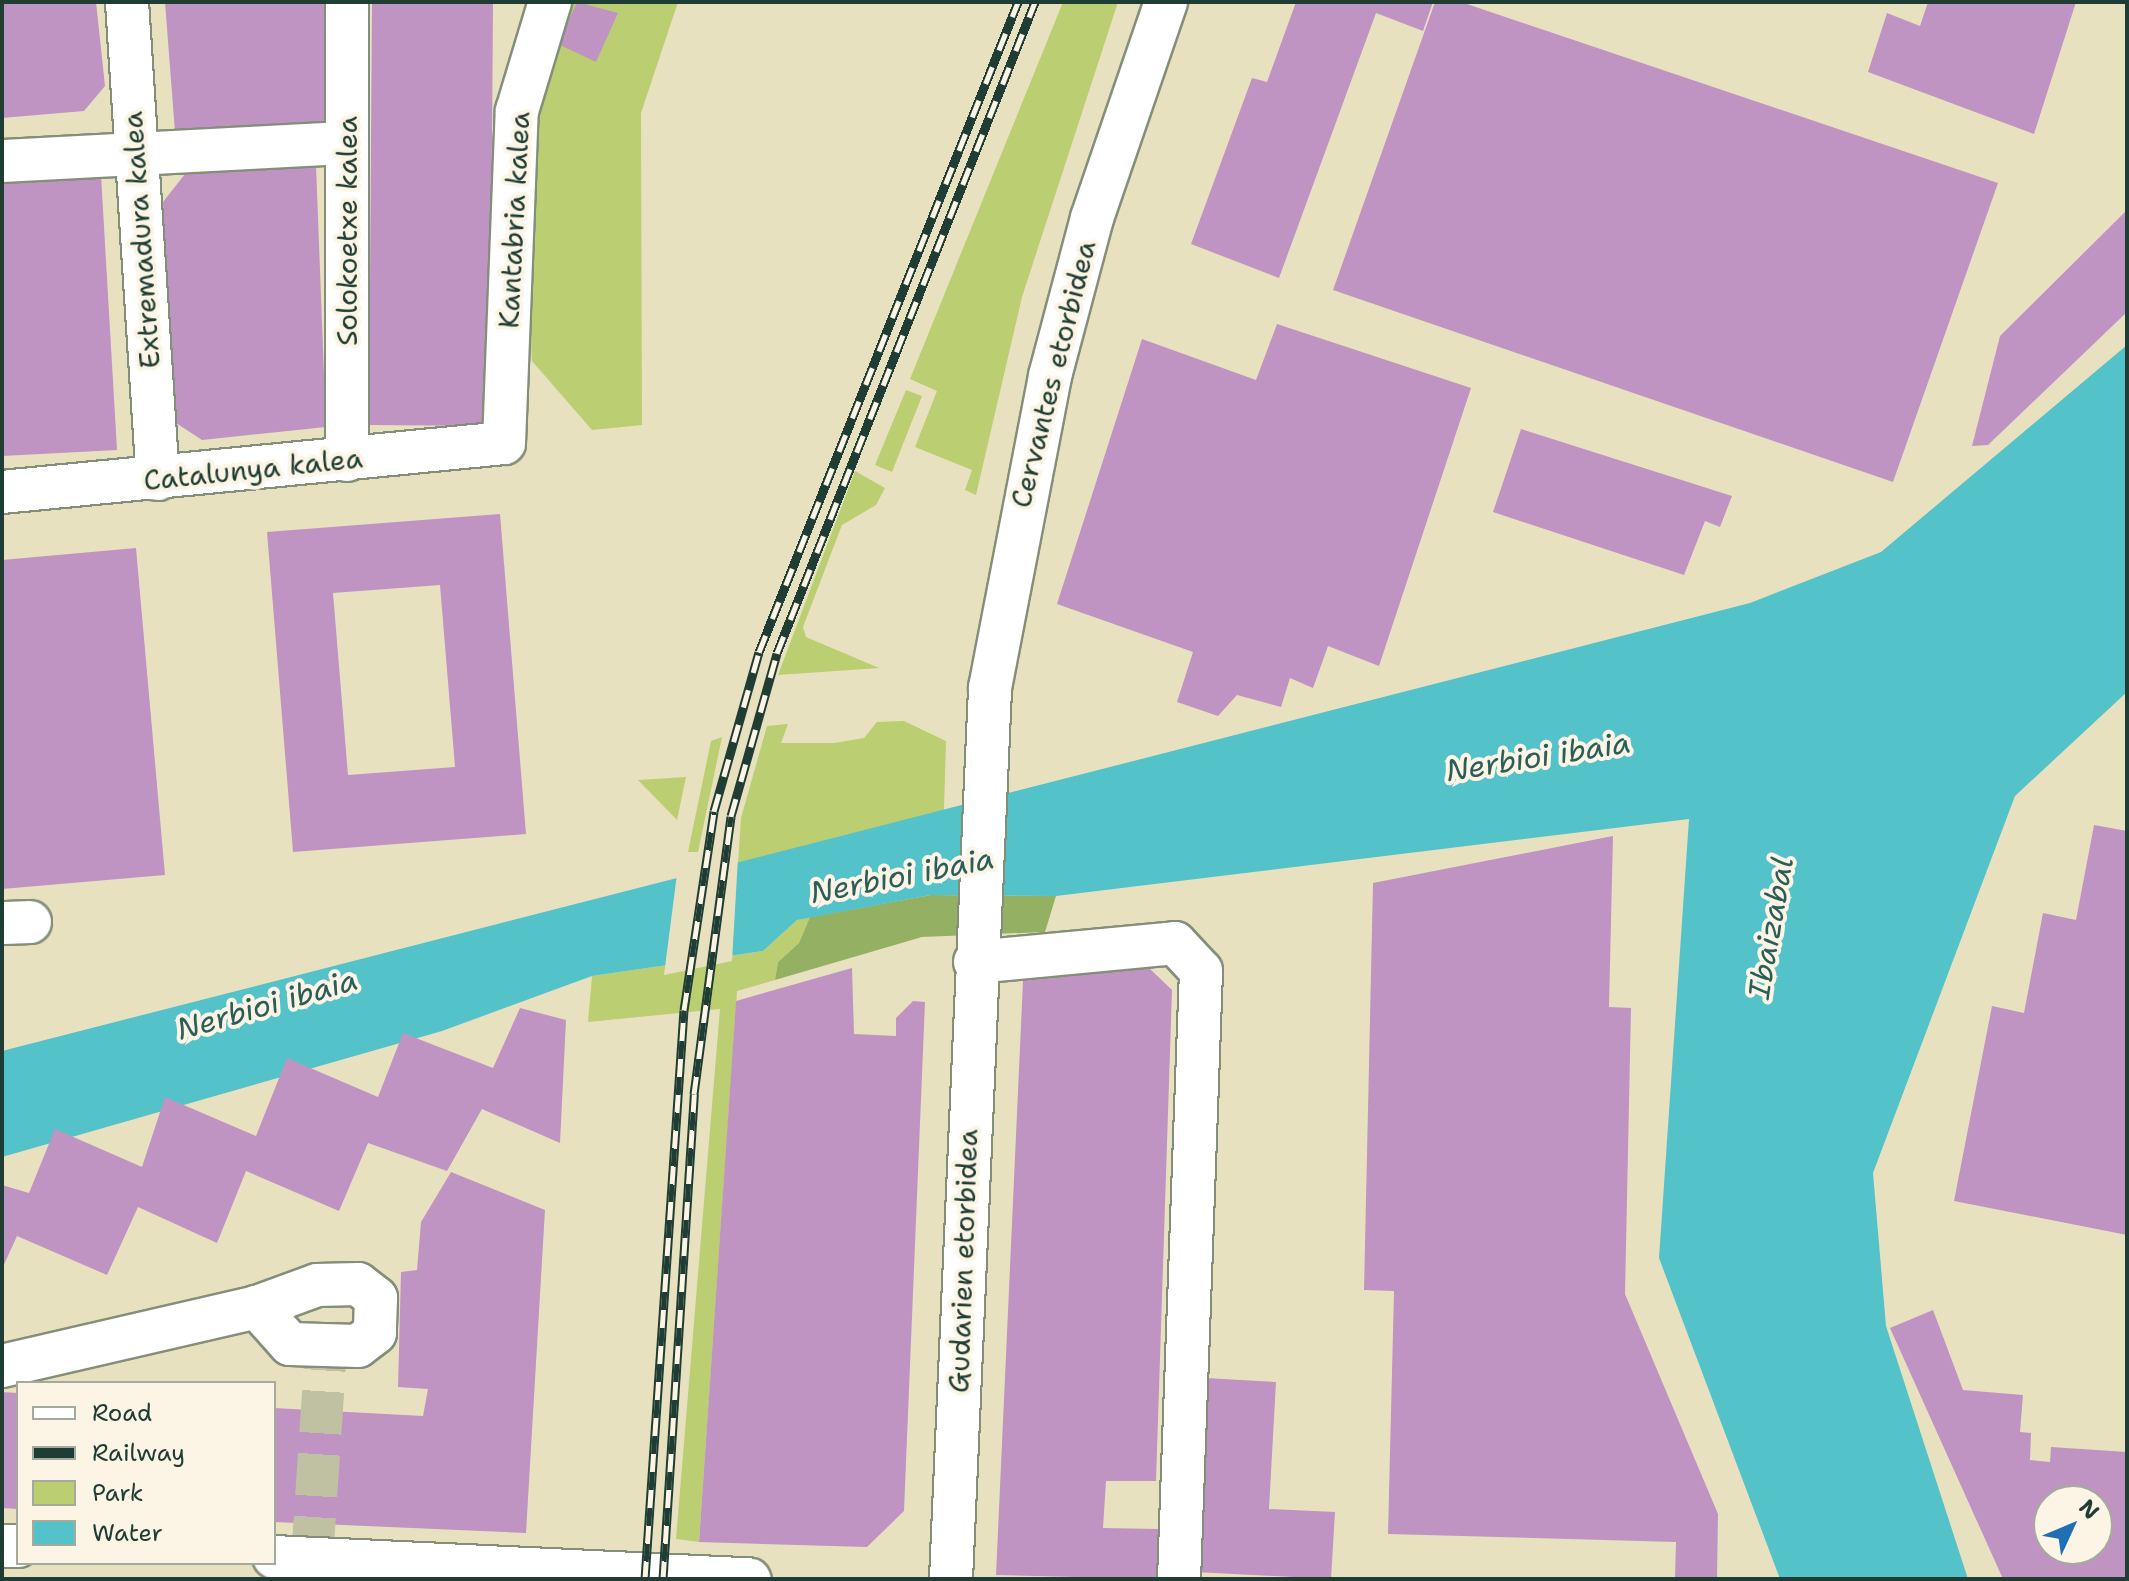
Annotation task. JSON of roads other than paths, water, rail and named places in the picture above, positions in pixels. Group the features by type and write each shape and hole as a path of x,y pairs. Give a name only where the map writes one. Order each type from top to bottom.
{"street":[{"name":"Extremadura kalea","path":"127,2 134,157 158,479"},
{"name":"Solokoetxe kalea","path":"347,2 347,460"},
{"name":"Kantabria kalea","path":"504,443 517,111 550,2"},
{"name":"Cervantes etorbidea","path":"975,952 981,757 1017,525 1050,376 1092,218 1166,2"},
{"path":"2,161 134,157 347,143"},
{"name":"Catalunya kalea","path":"2,492 504,443"},
{"path":"975,952 1175,943 1201,971 1179,1579"},
{"name":"Gudarien etorbidea","path":"951,1579 975,952"},
{"path":"2,1366 257,1307"},
{"path":"276,1557 728,1578"}],"water":[{"path":"2127,345 2127,692 2015,796 1873,1173 1886,1326 1968,1579 1780,1579 1659,1258 1689,819 1056,896 931,895 797,920 763,951 592,976 442,1031 2,1157 2,1051 1750,603 1881,552"}],"tunnel":[{"path":"312,1559 326,1349"}],"railway":[{"path":"645,1579 684,1010 714,811 759,652 1018,2"},
{"path":"663,1579 694,1094 731,816 777,653 1035,2"}],"water label":[{"name":"Nerbioi ibaia","path":"1538,757"},
{"name":"Nerbioi ibaia","path":"902,876"},
{"name":"Ibaizabal","path":"1771,928"},
{"name":"Nerbioi ibaia","path":"267,1005"}]}
